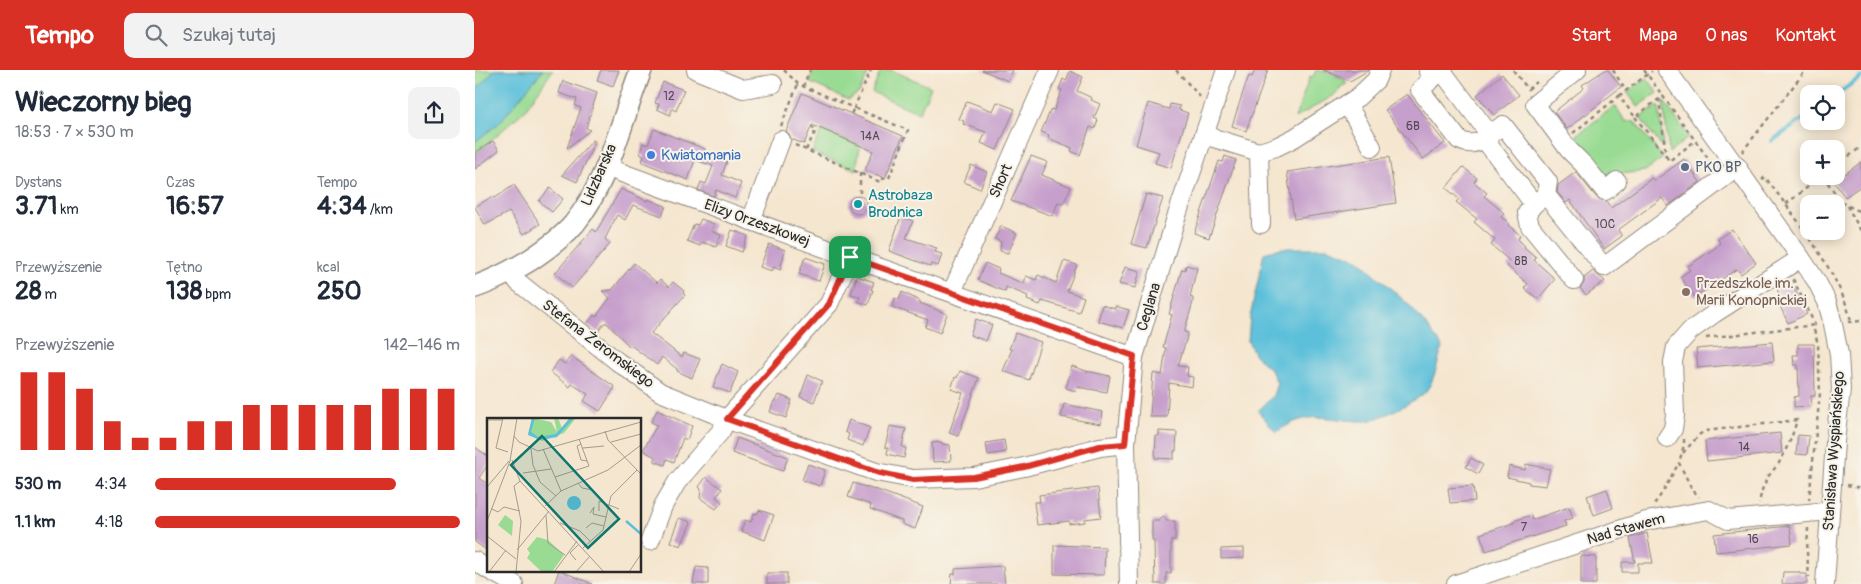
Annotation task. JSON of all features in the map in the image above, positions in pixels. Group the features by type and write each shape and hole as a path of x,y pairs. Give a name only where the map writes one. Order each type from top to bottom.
{"main road":[{"name":"Lidzbarska","path":"475,287 510,272 549,247 573,225 590,202 606,167 641,70"}],"street":[{"path":"696,70 743,89 779,77"},
{"name":"Short","path":"952,292 1050,70"},
{"name":"Ceglana","path":"1129,584 1125,444 1134,356 1175,221 1226,70"},
{"path":"1204,135 1259,152 1276,147 1294,138 1359,97 1376,80 1380,70"},
{"path":"1577,70 1535,104 1569,150 1585,165 1605,191 1617,181"},
{"path":"1574,280 1530,226 1527,213 1540,199 1548,182 1503,125 1487,137 1476,144 1467,144 1459,140 1420,90 1430,74 1442,71 1487,137 1540,199 1604,266 1738,162"},
{"name":"Stanisława Wyspiańskiego","path":"1658,71 1738,162 1795,263 1817,282 1827,302 1839,354 1841,389 1830,511 1817,582"},
{"path":"1347,104 1372,147"},
{"path":"751,220 781,140"},
{"path":"1259,152 1261,224"},
{"name":"Elizy Orzeszkowej","path":"606,167 850,257 1134,356"},
{"path":"650,541 663,506 677,482 721,431 727,419 829,304 850,257"},
{"path":"1675,437 1673,429 1675,415 1673,362 1676,347 1690,331 1715,313 1795,263"},
{"name":"Stefana Żeromskiego","path":"510,272 518,282 611,356 660,392 727,419 876,472 913,480 974,477 1024,467 1100,446 1125,444"},
{"path":"1709,510 1728,520 1830,511"},
{"name":"Nad Stawem","path":"1456,584 1651,520 1709,510"},
{"path":"475,560 486,570"},
{"path":"490,572 514,584"}],"path":[{"path":"803,86 810,70"},
{"path":"851,114 871,70"},
{"path":"1176,70 1203,100"},
{"path":"1513,70 1528,89 1539,80"},
{"path":"1613,70 1626,91"},
{"path":"1738,162 1806,70"},
{"path":"1573,133 1619,96 1658,71"},
{"path":"779,77 798,84 803,86 908,130 889,178 881,179 880,182 776,138 798,84"},
{"path":"1619,96 1669,161 1695,141"},
{"path":"1635,117 1661,97 1666,156"},
{"path":"806,150 815,130 811,127"},
{"path":"1845,159 1861,147"},
{"path":"859,173 860,196"},
{"path":"1785,204 1811,185"},
{"path":"1829,185 1842,203 1861,212"},
{"path":"1846,205 1861,231"},
{"path":"1795,263 1815,325 1814,330 1818,344 1820,393 1808,512 1807,553 1817,582"},
{"path":"1699,340 1833,324"},
{"path":"1681,454 1700,434 1706,431 1797,420 1791,439 1779,463 1767,478 1761,490 1758,517"},
{"path":"1651,520 1649,510 1664,492 1671,475 1679,463 1684,445 1675,437"},
{"path":"1679,463 1693,488 1709,510"},
{"path":"1847,485 1861,488"}],"green space":[{"path":"475,70 553,70 525,110 475,155"},
{"path":"814,70 870,70 859,93 848,100 809,82"},
{"path":"881,70 891,70 931,87 919,113 872,92"},
{"path":"1316,70 1326,72 1327,70 1337,73 1336,76 1345,79 1344,81 1348,83 1339,88 1333,96 1295,118 1310,76 1313,77"},
{"path":"1647,78 1658,93 1638,107 1627,92"},
{"path":"1663,100 1689,137 1669,153"},
{"path":"1659,105 1663,146 1662,147 1640,118"},
{"path":"1613,107 1616,107 1625,121 1635,122 1663,158 1645,171 1603,176 1577,148 1577,135"},
{"path":"822,130 860,146 856,170 812,152"}],"water":[{"path":"494,70 543,70 499,123 475,142 475,91"},
{"path":"1281,248 1328,248 1358,259 1409,305 1442,347 1430,385 1423,394 1388,414 1371,420 1308,418 1294,422 1276,432 1258,411 1273,396 1277,383 1271,370 1255,355 1248,341 1250,317 1264,253"}],"building":[{"path":"601,70 619,70 613,86 597,80"},
{"path":"982,70 1013,70 1008,81"},
{"path":"1255,70 1268,70 1246,131 1232,126 1249,76 1252,77"},
{"path":"1323,70 1369,70 1350,81"},
{"path":"1608,70 1621,87 1567,129 1554,112 1584,88 1582,85"},
{"path":"1070,71 1083,77 1077,91 1100,104 1094,118 1098,120 1095,129 1090,127 1080,155 1071,151 1072,148 1048,138 1049,135 1041,132 1051,109 1054,110 1062,90 1059,89 1063,79 1066,81"},
{"path":"1502,74 1519,95 1494,115 1477,95"},
{"path":"563,81 597,93 586,128 590,130 567,148 581,108 575,106 577,99 559,93"},
{"path":"663,82 684,90 676,111 672,109 670,115 657,109 659,104 655,103"},
{"path":"802,93 903,136 885,178 865,170 873,151 812,125 804,144 791,139 786,131"},
{"path":"1407,94 1445,143 1423,159 1385,110"},
{"path":"967,101 993,111 997,102 1015,109 997,150 981,143 986,132 963,124 964,121 959,119"},
{"path":"1148,103 1169,109 1170,104 1180,106 1179,110 1188,113 1171,168 1155,163 1159,152 1136,145"},
{"path":"654,129 705,149 704,152 727,161 722,175 741,183 735,198 716,190 714,196 698,190 701,182 706,184 713,166 695,160 688,180 642,162 644,156 640,154 643,143 648,145"},
{"path":"593,140 595,141 577,182 562,175"},
{"path":"493,141 499,150 475,169 475,153"},
{"path":"1031,156 1047,162 1042,175 1071,187 1063,204 1058,202 1053,216 1011,201"},
{"path":"1225,156 1236,160 1209,238 1194,233 1219,161 1223,162"},
{"path":"1389,157 1396,203 1294,219 1287,172"},
{"path":"1684,159 1700,182 1668,206 1662,198 1618,230 1622,236 1604,249 1570,200 1566,203 1557,192 1558,185 1576,172 1597,198 1606,201 1611,208 1652,178 1654,181"},
{"path":"1861,162 1861,186 1845,197 1836,185 1845,185 1845,174"},
{"path":"971,165 987,172 980,189 964,182"},
{"path":"1463,167 1477,178 1474,182 1487,193 1484,196 1504,213 1501,217 1520,235 1518,239 1536,257 1534,260 1555,279 1538,299 1524,288 1528,284 1507,266 1511,262 1491,245 1495,240 1474,222 1477,219 1456,202 1459,199 1446,188"},
{"path":"514,185 540,224 524,234 509,212 485,225 475,207 493,196 495,198"},
{"path":"550,188 563,199 552,212 539,201"},
{"path":"621,189 647,201 647,199 666,206 662,216 633,205 625,220 617,215 605,239 610,244 572,288 555,273 593,229 596,232"},
{"path":"1146,194 1163,198 1147,248 1131,244"},
{"name":"Astrobaza Brodnica","path":"858,196 864,199 867,205 864,211 858,214 852,211 849,205 852,199"},
{"path":"901,216 913,221 906,238 937,248 935,252 942,254 938,266 931,264 930,266 889,251"},
{"path":"701,219 714,224 711,231 721,235 716,247 702,242 700,246 687,241 694,224 698,225"},
{"path":"1001,226 1017,233 1008,253 1000,251 1001,242 995,239"},
{"path":"1732,229 1756,263 1741,274 1737,269 1695,297 1680,277 1690,270 1687,267 1715,248 1720,243 1718,239"},
{"path":"732,230 748,236 742,252 726,246"},
{"path":"769,244 785,250 780,270 774,267 772,271 760,267"},
{"path":"805,257 825,264 819,281 799,274"},
{"path":"1064,261 1077,265 1067,291 1084,297 1079,312 1042,301 1040,305 1027,300 1028,296 1006,287 1005,292 978,280 985,263 999,269 998,273 1024,284 1026,276 1036,280 1038,275 1056,283"},
{"path":"634,263 657,283 660,279 669,287 673,282 684,291 685,295 651,333 682,357 684,353 700,359 692,378 677,371 662,357 657,365 632,346 630,347 607,323 604,323 598,332 587,324 594,315 596,317 610,298 602,291 612,290"},
{"path":"1186,265 1197,268 1190,297 1193,298 1193,302 1184,332 1188,333 1178,366 1188,367 1187,376 1193,377 1192,387 1169,383 1167,417 1150,417 1153,373 1162,375 1166,348 1163,347 1172,315 1169,314 1182,269 1185,270"},
{"path":"1125,267 1140,271 1135,288 1119,284"},
{"path":"1593,271 1605,281 1586,295 1580,288 1584,283 1584,278"},
{"path":"857,276 874,282 868,305 858,301 860,297 851,294"},
{"path":"1786,280 1790,287 1793,286 1807,314 1788,323 1779,304 1783,302 1776,287"},
{"path":"902,292 920,301 920,303 947,314 940,333 925,327 928,320 892,307 895,298 899,300"},
{"path":"1102,305 1115,309 1115,306 1129,310 1123,328 1098,321"},
{"path":"976,319 992,325 986,341 970,335"},
{"path":"1015,333 1041,342 1029,380 1003,371 1012,349 1009,349"},
{"path":"1772,342 1774,361 1698,368 1696,349"},
{"path":"1798,344 1814,344 1815,396 1811,396 1812,406 1794,407 1794,397 1799,396 1798,365 1794,365 1793,355 1798,355"},
{"path":"571,356 615,387 600,411 584,401 588,394 572,384 570,387 550,372 559,360 565,364"},
{"path":"722,364 738,372 730,393 713,387"},
{"path":"1072,366 1110,376 1107,392 1077,387 1076,391 1066,388"},
{"path":"960,371 979,378 958,436 949,433 963,393 951,389 955,377 957,378"},
{"path":"808,375 822,381 814,402 800,397"},
{"path":"779,395 792,400 786,418 770,412 774,401 776,401"},
{"path":"1064,404 1103,412 1101,424 1061,417"},
{"path":"657,410 692,426 687,440 683,438 674,462 667,459 665,465 654,461 655,457 643,450 657,425 651,422"},
{"path":"849,420 870,428 863,446 847,440 849,434 845,432"},
{"path":"890,426 906,429 902,447 906,448 904,458 887,454 888,448 885,447"},
{"path":"1159,431 1177,432 1174,459 1155,458 1156,436 1159,436"},
{"path":"1780,433 1782,453 1707,461 1705,441"},
{"path":"1798,435 1809,436 1807,455 1796,454"},
{"path":"737,438 788,457 783,471 732,453"},
{"path":"1004,440 1006,452 988,455 986,443"},
{"path":"942,442 942,444 950,445 951,461 933,462 932,443"},
{"path":"475,447 487,456 487,466 479,478 487,483 487,551 475,542"},
{"path":"1471,458 1483,465 1478,474 1466,467"},
{"path":"808,464 825,470 820,486 802,480"},
{"path":"1526,464 1550,469 1546,486 1529,484 1529,482 1507,477 1509,466 1525,470"},
{"path":"706,477 722,489 716,497 722,502 716,509 700,498 701,489 699,487"},
{"path":"853,483 923,507 915,529 902,524 902,521 870,509 871,505 848,497"},
{"path":"1473,486 1475,501 1450,503 1448,488"},
{"path":"1098,488 1101,517 1069,524 1069,521 1037,525 1034,502 1040,502 1039,495"},
{"path":"1607,489 1613,508 1594,515 1587,496"},
{"path":"1569,507 1573,518 1564,521 1566,526 1486,551 1480,534 1514,523 1514,521 1531,515 1532,520"},
{"path":"759,510 774,515 765,540 741,531 745,520 751,522 754,513 757,514"},
{"path":"1163,516 1167,521 1175,521 1175,540 1171,540 1171,573 1166,573 1166,584 1155,584 1152,521 1159,521"},
{"path":"679,518 691,522 681,546 670,542"},
{"path":"1790,526 1792,544 1716,552 1714,534"},
{"path":"1647,533 1653,563 1638,563 1638,572 1622,572 1622,562 1635,562 1630,538"},
{"path":"1054,545 1105,547 1104,575 1054,574"},
{"path":"1244,548 1244,558 1221,559 1221,549"},
{"path":"1581,556 1596,557 1596,584 1581,584"},
{"path":"1003,566 1005,584 951,584 952,574 955,574 955,569"},
{"path":"696,567 708,568 708,584 693,584"},
{"path":"558,572 564,572 592,584 554,584"},
{"path":"1783,572 1807,574 1807,584 1782,584"},
{"path":"767,573 787,573 787,584 767,584"}],"waterway":[{"path":"1845,89 1861,77"},
{"path":"1772,141 1800,121"}],"place":[{"name":"Kwiatomania","path":"651,155"},
{"name":"PKO BP","path":"1685,167"},
{"name":"Astrobaza Brodnica","path":"858,204"},
{"name":"Przedszkole im. Marii Konopnickiej","path":"1686,292"}],"route":[{"path":"850,257 1134,356 1125,444 1100,446 1024,467 974,477 913,480 876,472 727,419 829,304 850,257"}]}
